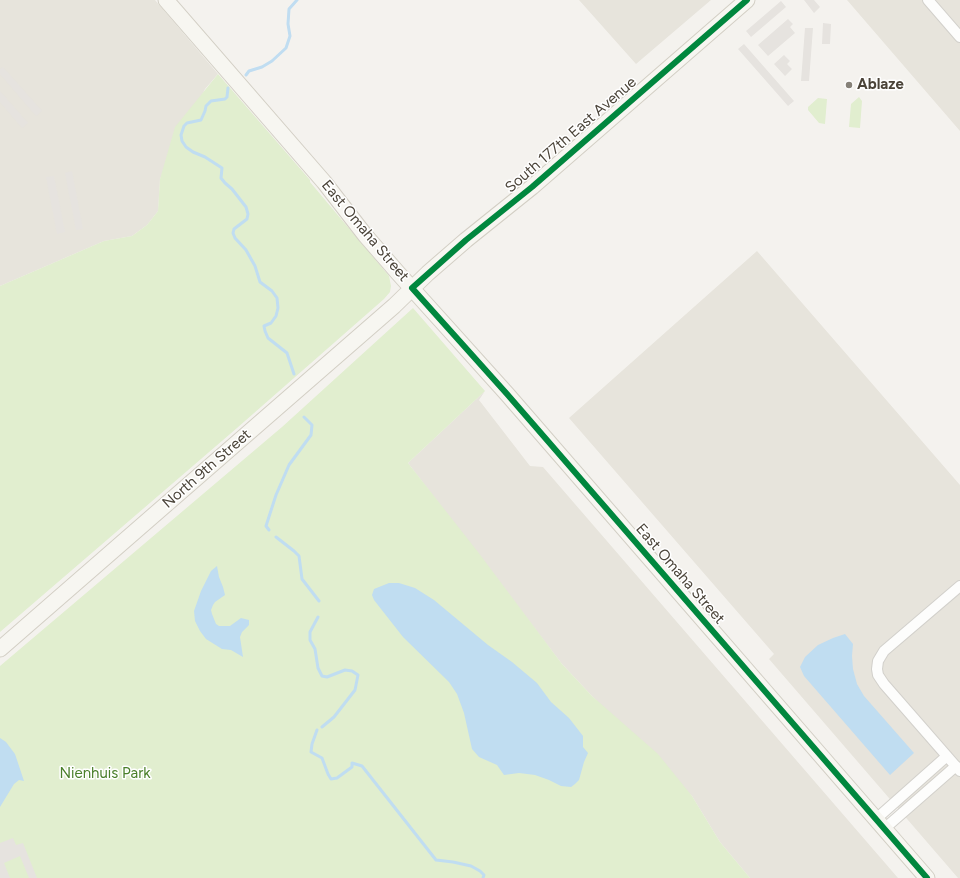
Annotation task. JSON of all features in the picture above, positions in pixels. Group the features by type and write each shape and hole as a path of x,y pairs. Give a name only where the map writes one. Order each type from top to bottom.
{"street":[{"name":"East Omaha Street","path":"166,0 324,182 365,235 517,404 927,878"},
{"name":"South 177th East Avenue","path":"412,288 466,240 532,187 747,0"},
{"path":"928,0 960,38"},
{"name":"North 9th Street","path":"0,649 394,306 412,288"},
{"path":"880,824 958,768 884,684 878,675 877,669 878,661 884,652 960,587"},
{"path":"880,824 947,756"}],"shaded area":[{"path":"0,0 155,0 218,74 205,89 160,179 158,211 147,225 132,236 104,241 0,286"},
{"path":"579,0 711,0 636,64"},
{"path":"804,0 814,0 820,7 814,13"},
{"path":"847,0 960,0 960,131"},
{"path":"781,1 786,7 751,37 746,31"},
{"path":"788,19 793,24 790,27 795,33 768,56 758,45"},
{"path":"823,23 831,24 830,44 822,44"},
{"path":"805,28 813,28 809,81 801,81"},
{"path":"744,44 794,101 788,106 738,49"},
{"path":"784,55 790,61 787,64 792,69 785,76 774,64"},
{"path":"3,67 42,111 36,116 0,74 0,69"},
{"path":"0,91 28,123 22,128 0,102"},
{"path":"72,171 83,229 76,230 65,173"},
{"path":"54,176 65,232 57,234 46,177"},
{"path":"757,251 960,485 960,878 958,878 769,659 774,654 569,418"},
{"path":"485,391 479,400 530,466 543,467 898,878 750,878 720,842 692,796 562,664 408,463"},
{"path":"13,838 16,845 23,843 37,878 29,878 20,856 4,863 10,878 0,878 0,843"}],"green space":[{"path":"218,74 310,180 310,182 389,276 391,286 390,292 384,299 237,428 0,632 0,286 104,241 132,236 147,225 158,211 160,179 175,127"},
{"path":"859,97 862,101 860,128 849,127 851,104"},
{"path":"818,98 827,99 825,124 819,123 808,110 808,107"},
{"name":"Nienhuis Park","path":"413,308 485,391 408,463 478,552 562,664 592,696 658,754 692,796 720,842 750,878 0,878 0,666 282,427"}],"water":[{"path":"217,566 225,595 215,602 211,610 212,614 216,624 219,626 230,626 241,618 249,620 249,625 242,632 240,637 243,657 231,650 222,649 206,639 195,621 194,611 201,591 211,571"},
{"path":"389,583 399,583 415,588 434,600 537,683 551,702 569,718 583,736 583,747 588,753 579,780 575,784 571,787 561,786 535,775 519,773 504,775 497,765 479,757 472,749 464,713 457,694 449,682 403,637 374,600 372,595 374,589"},
{"path":"845,634 853,644 853,669 857,684 864,696 914,753 890,775 804,676 800,667 805,657 818,645"},
{"path":"0,738 6,742 15,754 24,781 19,780 14,784 0,807"}],"waterway":[{"path":"246,75 249,71 262,67 272,61 286,48 290,36 288,24 289,9 297,0"},
{"path":"228,88 227,97 225,99 211,101 206,106 201,120 187,123 184,126 181,135 182,141 186,147 193,152 205,157 222,168 221,178 246,207 248,214 247,219 234,229 233,233 235,238 246,250 255,266 260,282 272,291 277,298 278,308 276,316 271,323 264,326 265,331 268,338 287,353 294,374"},
{"path":"269,530 266,526 276,495 289,465 311,435 312,425 304,417"},
{"path":"276,537 299,556 302,579 319,601"},
{"path":"318,617 310,632 310,640 315,649 318,668 322,676 327,677 345,670 352,671 358,675 355,690 334,717 322,727"},
{"path":"317,730 311,752 322,758 331,779 337,778 352,767 352,763 362,766 436,860 471,866 480,871 484,875 483,878"}],"cycle path":[{"path":"747,0 532,187 466,240 412,288 507,394 927,878"}],"place":[{"name":"Ablaze","path":"849,85"}]}
